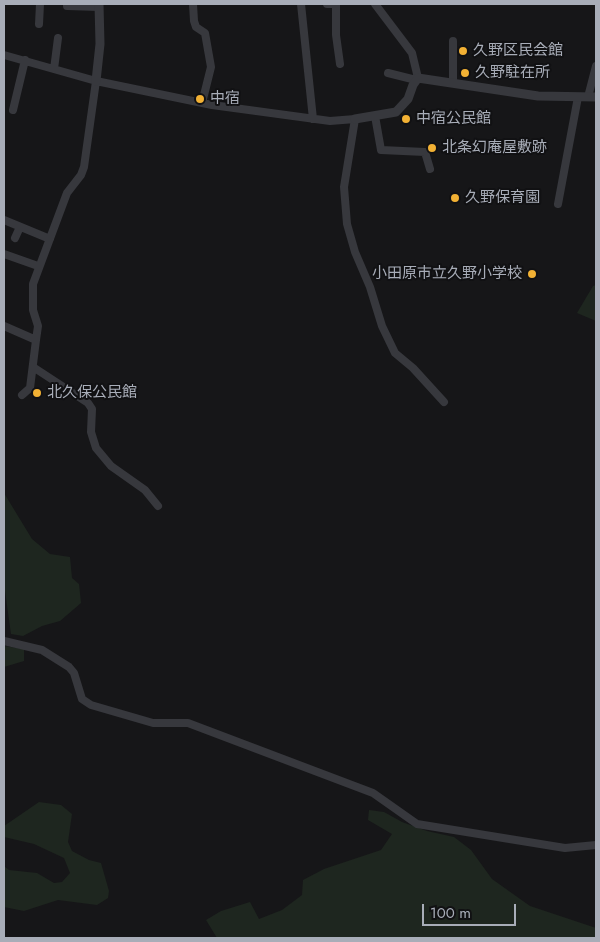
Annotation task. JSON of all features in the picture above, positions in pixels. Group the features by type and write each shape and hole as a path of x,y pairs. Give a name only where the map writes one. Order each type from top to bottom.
{"street":[{"path":"39,24 40,4"},
{"path":"22,395 30,388 38,326 31,299 32,284 67,193 81,175 84,167 96,82 100,44 99,5 67,6 67,4"},
{"path":"193,4 194,21 196,26 205,33 211,67 202,103"},
{"path":"301,4 313,119"},
{"path":"327,4 336,4 336,35 340,64"},
{"path":"4,55 96,82 250,112 330,121 355,119 396,112 403,106 417,79 412,53 375,4"},
{"path":"54,70 58,38"},
{"path":"453,41 453,82"},
{"path":"13,110 25,60"},
{"path":"388,73 417,79 453,82 529,94 592,97 596,66"},
{"path":"558,204 578,97"},
{"path":"375,116 381,150 425,152 430,169"},
{"path":"355,119 344,188 347,224 355,252 370,287 382,326 395,353 413,368 444,402"},
{"path":"4,220 50,239"},
{"path":"15,238 20,227"},
{"path":"4,254 38,266"},
{"path":"4,326 36,340"},
{"path":"32,367 88,404 92,409 91,432 96,448 112,466 145,490 158,506"},
{"path":"4,641 42,650 55,658 74,673 82,699 91,705 153,723 188,723 373,794 417,824 566,848 596,845"}],"shaded area":[{"path":"596,285 596,321 577,313 593,286"},
{"path":"4,493 32,539 50,554 70,557 72,578 79,584 81,603 60,621 42,626 23,636 11,634 4,584"},
{"path":"4,646 24,649 24,661 4,667"},
{"path":"39,802 61,805 72,814 68,842 72,851 89,860 101,863 109,891 108,898 97,905 58,900 24,911 4,907 4,866 9,870 37,873 54,883 62,882 70,873 64,858 34,844 4,837 4,826"},
{"path":"369,810 384,812 402,822 427,831 454,837 471,850 492,879 530,906 596,928 596,938 217,938 206,920 221,911 250,902 259,919 282,910 302,895 303,880 324,869 381,850 392,834 368,820"}],"place":[{"name":"久野区民会館","path":"463,51"},
{"name":"久野駐在所","path":"465,73"},
{"name":"中宿","path":"200,99"},
{"name":"中宿公民館","path":"406,119"},
{"name":"北条幻庵屋敷跡","path":"432,148"},
{"name":"久野保育園","path":"455,198"},
{"name":"小田原市立久野小学校","path":"532,274"},
{"name":"北久保公民館","path":"37,393"}]}
